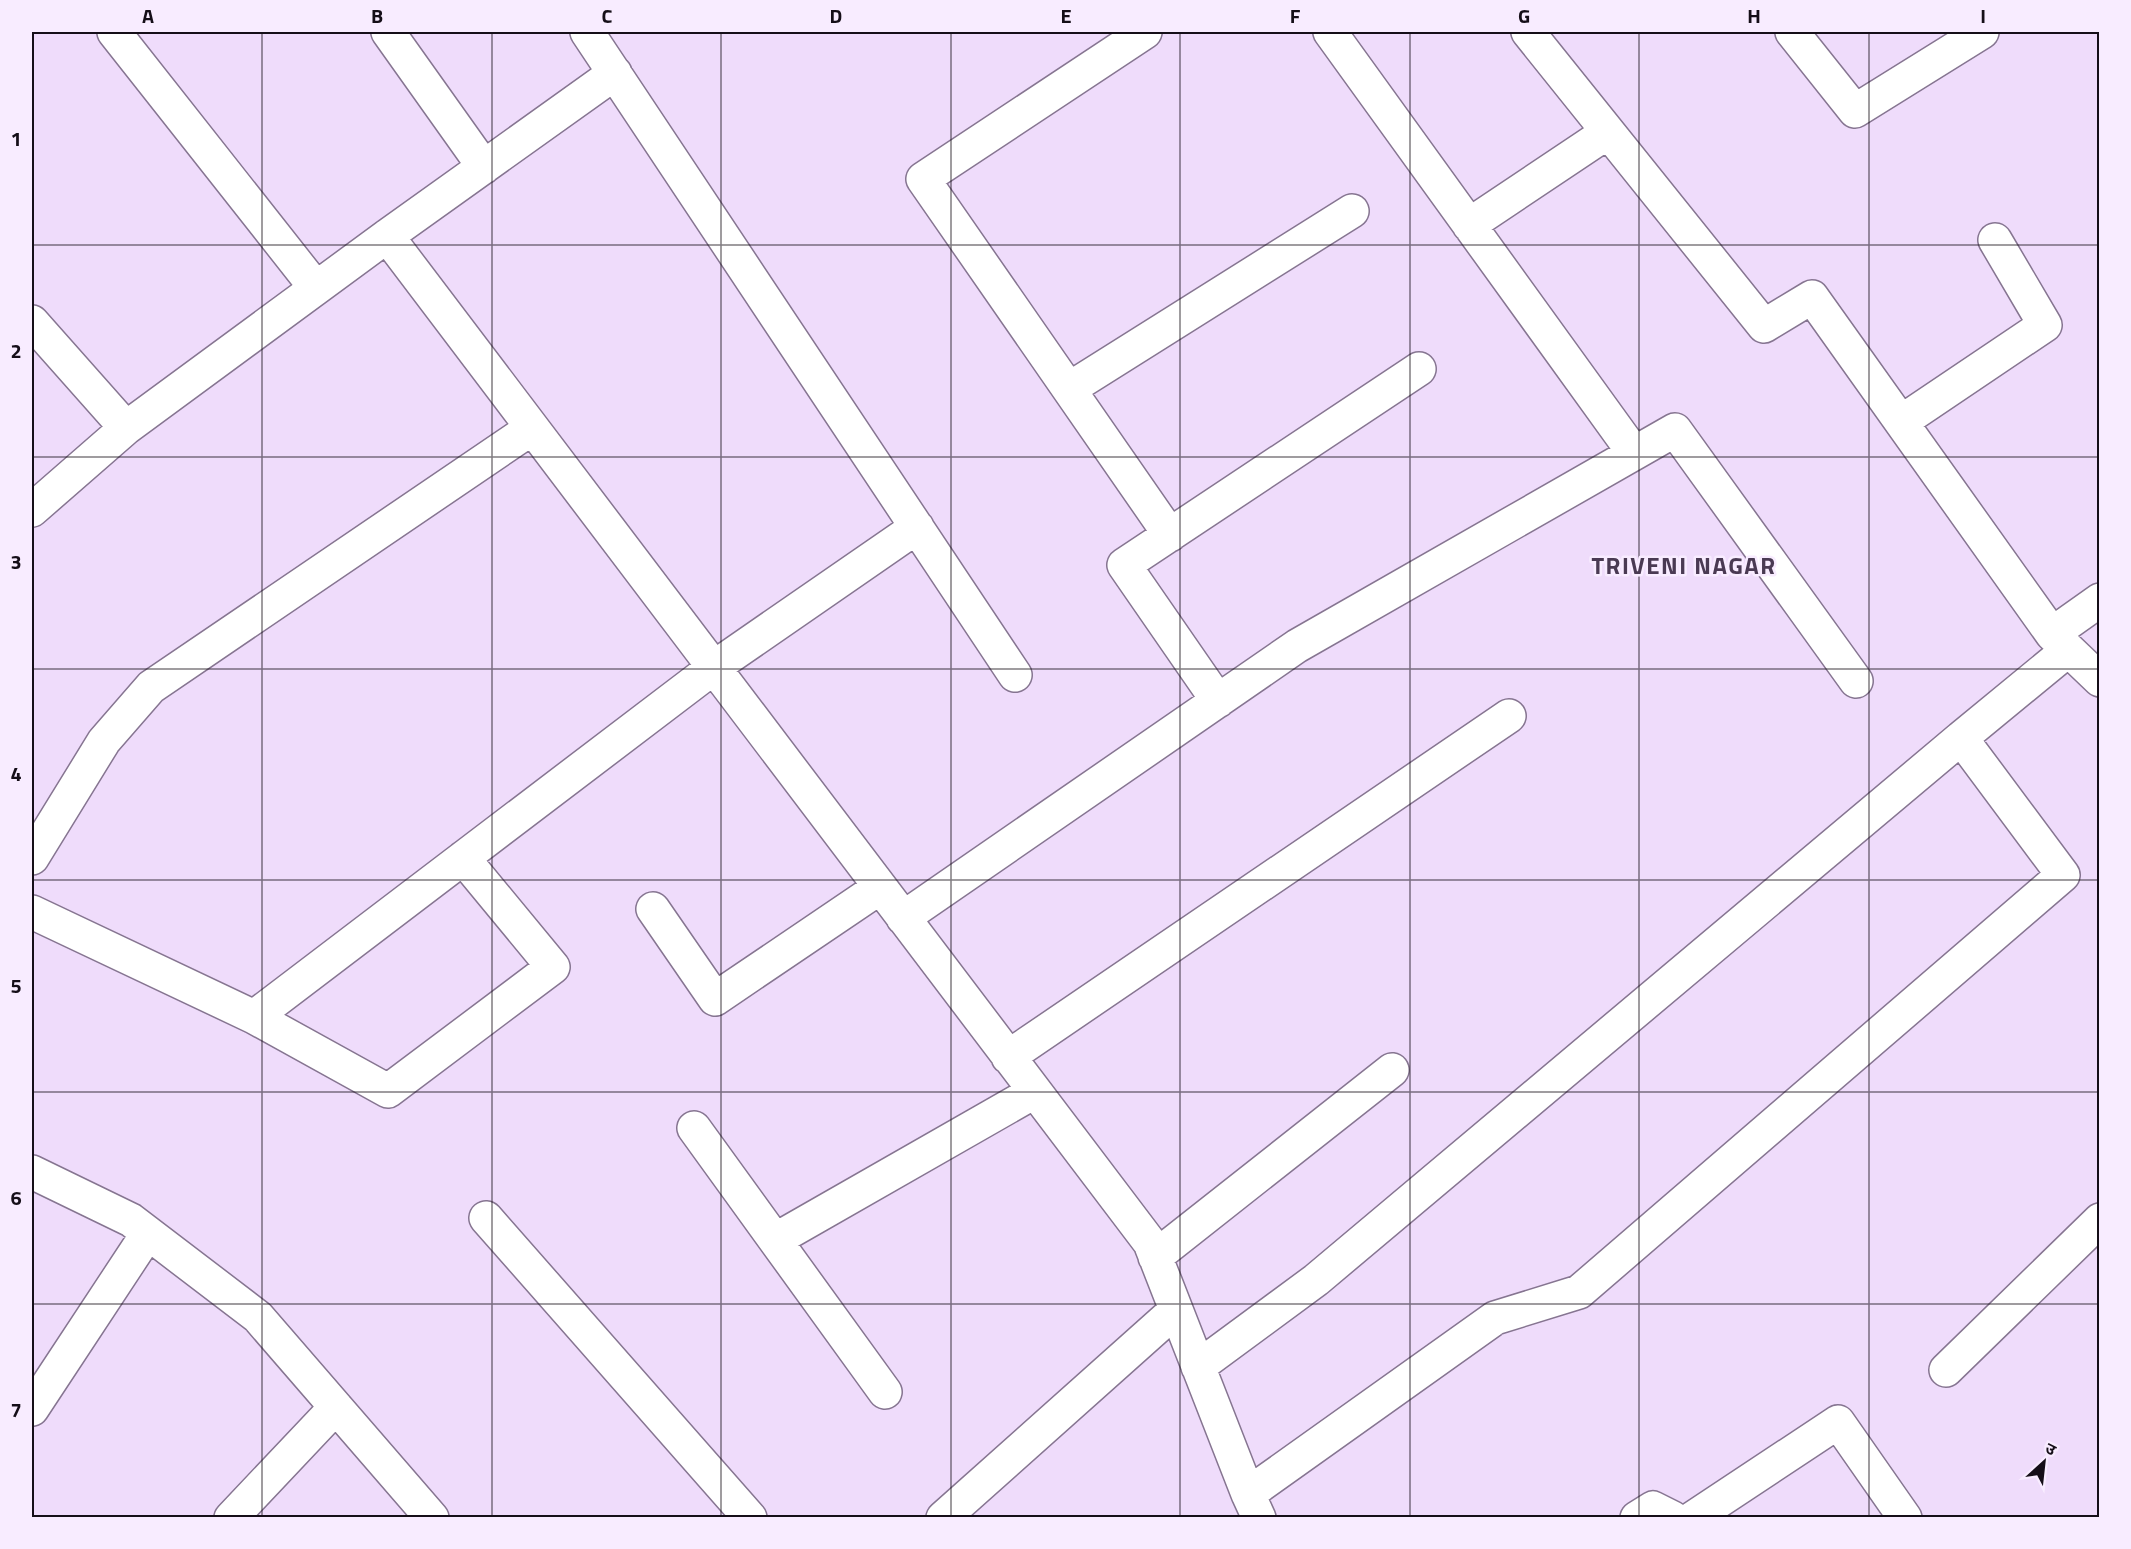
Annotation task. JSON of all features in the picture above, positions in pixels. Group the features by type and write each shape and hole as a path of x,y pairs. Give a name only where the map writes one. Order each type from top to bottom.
{"street":[{"path":"114,32 316,288"},
{"path":"388,32 484,166"},
{"path":"587,32 1016,675"},
{"path":"1145,32 923,179 1170,535"},
{"path":"1329,32 1634,453"},
{"path":"1528,32 1764,326 1812,297 2060,642 2100,681"},
{"path":"1792,32 1855,111 1982,32"},
{"path":"32,510 126,428 387,236 615,73"},
{"path":"1469,225 1608,132"},
{"path":"1069,389 1352,211"},
{"path":"387,236 1150,1243 1254,1506 1495,1318 1579,1292 2062,875 1960,738"},
{"path":"1901,422 2045,325 1995,240"},
{"path":"32,322 126,428"},
{"path":"1218,701 1124,566 1419,369"},
{"path":"32,858 104,741 151,687 532,428"},
{"path":"903,918 1297,646 1675,430 1856,681"},
{"path":"254,1017 713,668 917,527"},
{"path":"1198,1367 1316,1280 1960,738 2060,642 2100,600"},
{"path":"1008,1057 1509,716"},
{"path":"32,912 254,1017 388,1091 553,967 463,858"},
{"path":"652,909 716,999 879,888"},
{"path":"1155,1257 1392,1070"},
{"path":"775,1240 1034,1092"},
{"path":"694,1128 885,1392"},
{"path":"32,1172 131,1220 258,1317 432,1518"},
{"path":"486,1218 750,1518"},
{"path":"1946,1370 2100,1220"},
{"path":"32,1409 148,1233"},
{"path":"943,1518 1176,1310"},
{"path":"231,1518 336,1407"},
{"path":"1693,1518 1838,1422 1905,1518"},
{"path":"1637,1518 1653,1508 1673,1518"}],"district":[{"name":"TRIVENI NAGAR","path":"1684,565"}]}
